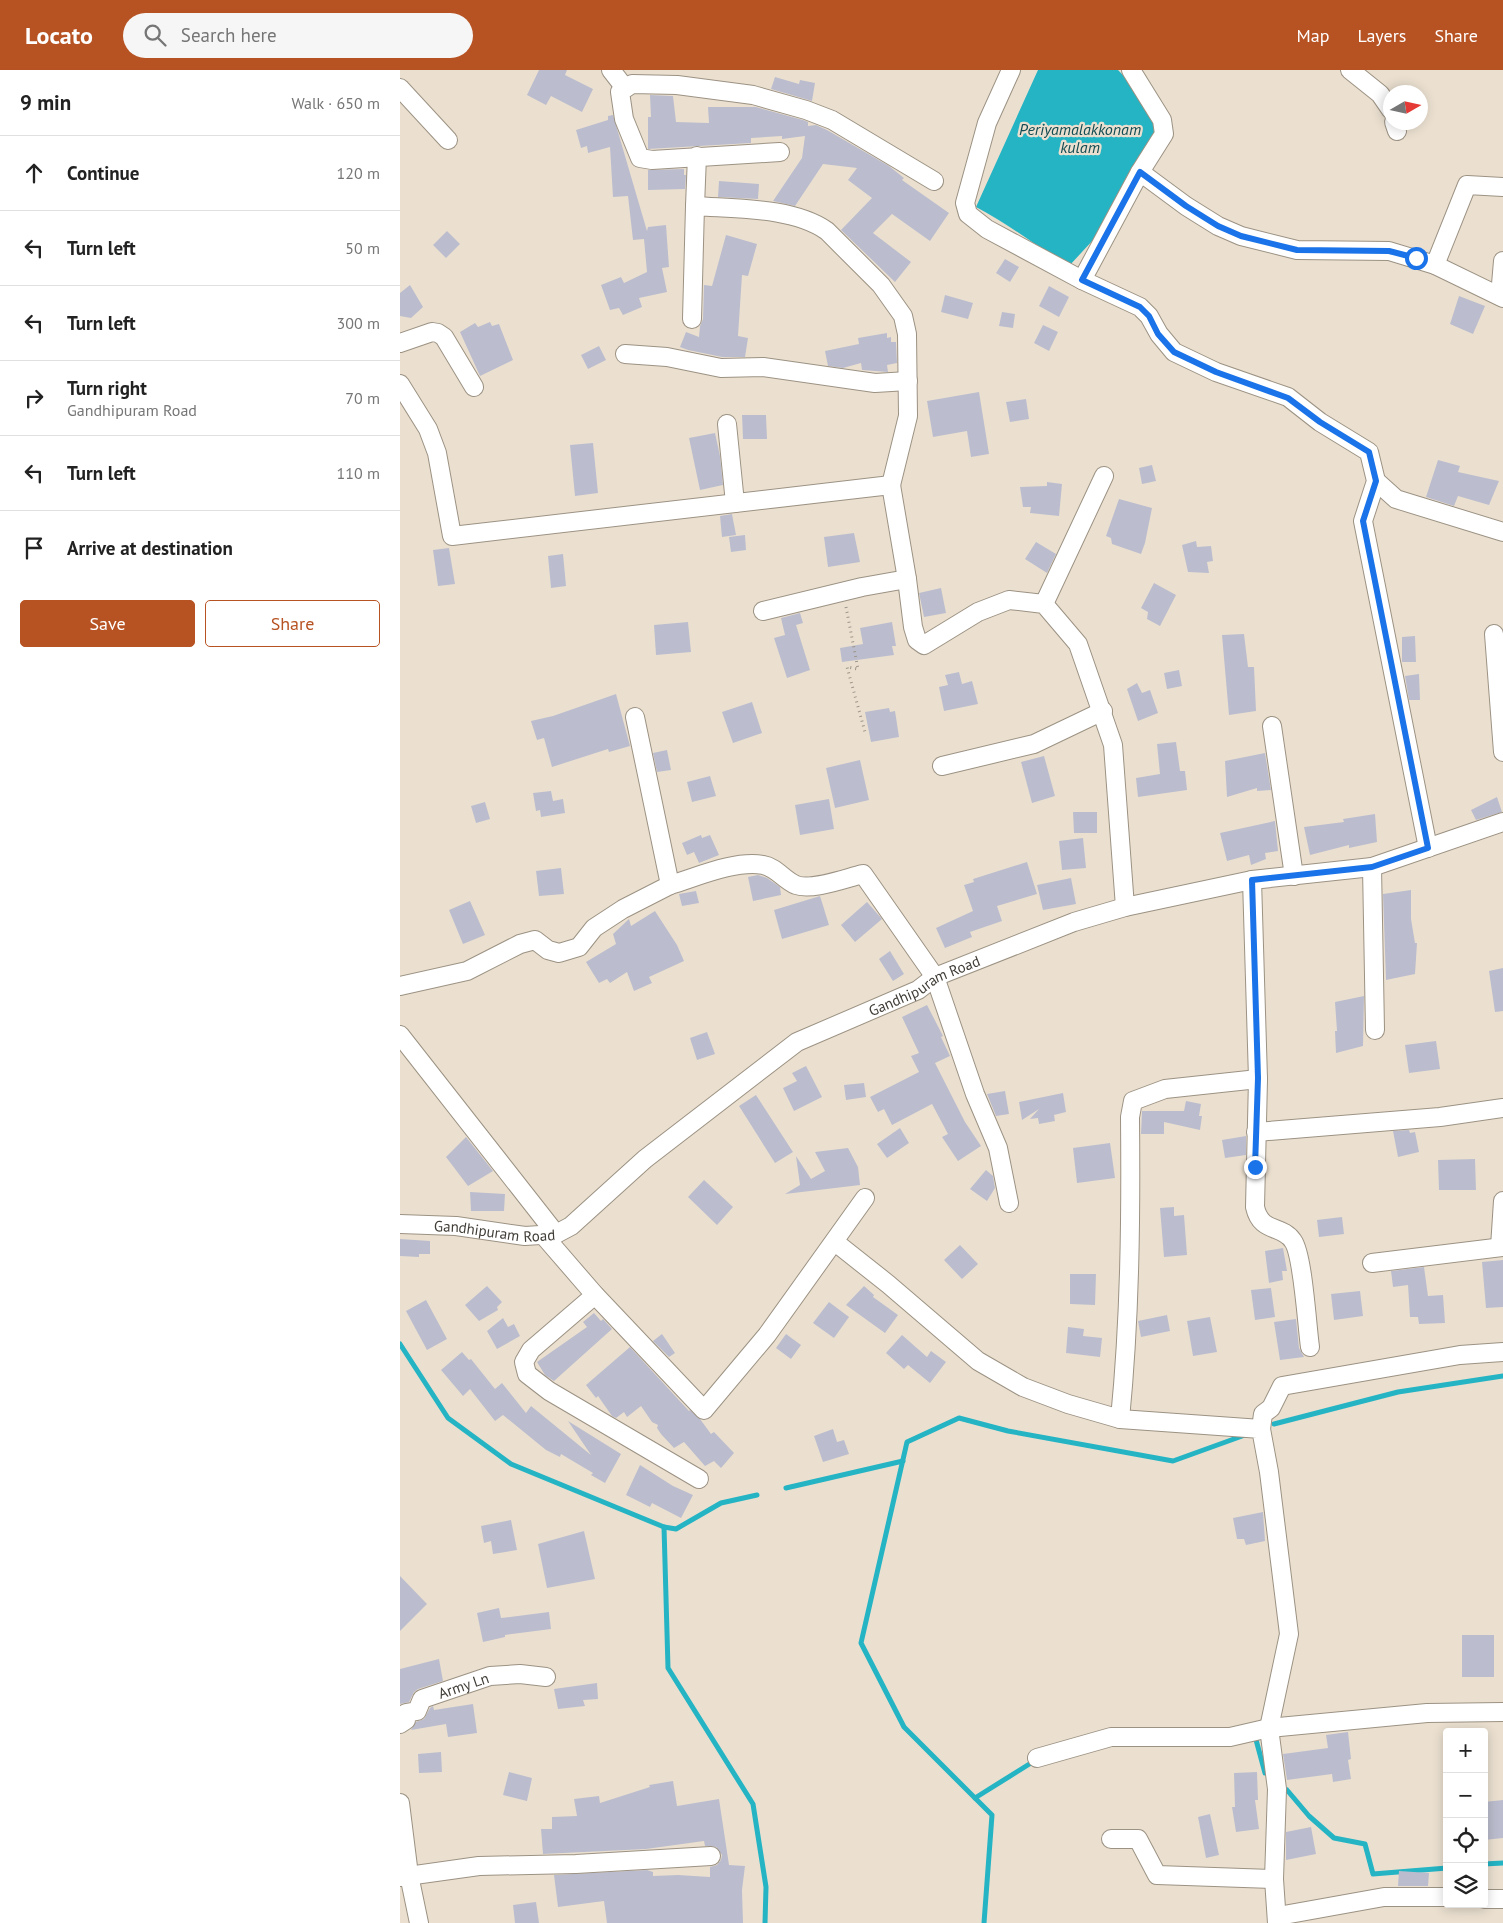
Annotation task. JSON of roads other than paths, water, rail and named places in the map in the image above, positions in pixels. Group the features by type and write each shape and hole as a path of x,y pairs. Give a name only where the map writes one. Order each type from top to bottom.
{"street":[{"path":"611,70 625,88"},
{"path":"1011,70 987,123 965,203 968,214 987,229 1082,280 1140,307 1149,316 1158,334 1174,352 1216,372 1288,398 1320,422 1369,452 1376,481 1363,521 1428,848"},
{"path":"1082,280 1140,172 1164,134 1162,120 1131,70"},
{"path":"1350,70 1380,94 1383,99"},
{"path":"780,152 652,160 640,158 624,120 620,92 632,84 677,84 753,95 806,110 832,120 934,181"},
{"path":"400,88 448,140"},
{"path":"692,319 697,156"},
{"path":"1140,172 1186,206 1218,226 1241,236 1297,250 1389,251 1435,265 1502,297 1503,261"},
{"path":"1435,265 1468,185 1503,187"},
{"path":"695,206 779,214 820,225 881,285 902,316 907,334 908,416 891,485 907,578 913,627 917,640 924,645 978,612 1009,600 1044,604 1078,644 1103,711 1113,745 1125,907"},
{"path":"400,343 432,332 438,333 444,337 474,387"},
{"path":"625,354 667,357 721,368 763,367 875,383 908,381"},
{"path":"400,384 428,429 437,453 452,536 891,485"},
{"path":"727,424 735,503"},
{"path":"1044,604 1104,476"},
{"path":"1376,481 1396,499 1503,532"},
{"path":"763,611 907,578"},
{"path":"1494,634 1503,752"},
{"path":"942,766 1034,744 1103,711"},
{"path":"635,717 670,886"},
{"path":"1272,726 1294,876"},
{"name":"Gandhipuram Road","path":"400,1224 456,1226 510,1234 550,1235 571,1226 645,1159 798,1042 918,990 935,977 1074,922 1125,907 1252,880 1372,867 1503,822"},
{"path":"400,986 467,971 520,944 535,940 548,950 559,953 579,947 594,928 623,909 670,886 740,864 764,865 777,871 794,884 806,887 864,874 935,977 975,1094 998,1148 1009,1202"},
{"path":"1372,867 1375,1030"},
{"path":"1252,880 1258,1078 1255,1207 1257,1216 1264,1224 1286,1235 1293,1241 1299,1257 1310,1347"},
{"path":"400,1035 595,1295 704,1410 767,1335 865,1198"},
{"path":"1120,1419 1131,1246 1130,1117 1132,1101 1165,1089 1258,1078"},
{"path":"1256,1132 1440,1117 1503,1108"},
{"path":"1372,1263 1502,1247 1503,1201"},
{"path":"835,1242 888,1284 978,1361 1023,1388 1068,1404 1120,1419 1261,1429"},
{"path":"595,1295 530,1350 524,1362 527,1374 549,1391 699,1479"},
{"path":"1443,1897 1384,1897 1277,1919 1274,1879 1277,1789 1269,1728 1289,1634 1269,1472 1261,1429 1263,1414 1271,1408 1282,1386 1460,1355 1503,1352"},
{"name":"Army Ln","path":"400,1724 406,1720 406,1712 417,1711 422,1698 490,1676 520,1674 546,1676"},
{"path":"1037,1758 1111,1737 1230,1737 1269,1728 1426,1713 1503,1712"},
{"path":"400,1803 404,1876 419,1923"},
{"path":"1111,1839 1138,1839 1157,1875 1274,1879"},
{"path":"404,1876 479,1866 576,1864 711,1856"},
{"path":"1488,1899 1503,1899"}],"water":[{"name":"Periyamalakkonam kulam","path":"1038,70 1118,70 1143,96 1161,130 1116,207 1094,239 1069,266 976,207"}],"waterway":[{"path":"400,1344 448,1418 511,1464 664,1527 676,1529 721,1503 757,1495"},
{"path":"1274,1424 1398,1392 1503,1376"},
{"path":"984,1923 992,1815 904,1727 861,1643 907,1442 959,1418 1008,1431 1173,1461 1245,1435"},
{"path":"786,1488 903,1461"},
{"path":"664,1527 668,1668 753,1804 766,1887 765,1923"},
{"path":"1255,1736 1265,1773"},
{"path":"975,1798 1031,1763 1037,1762"},
{"path":"1287,1790 1309,1816 1334,1838 1365,1844 1373,1874 1443,1868"},
{"path":"1488,1864 1503,1863"}]}
